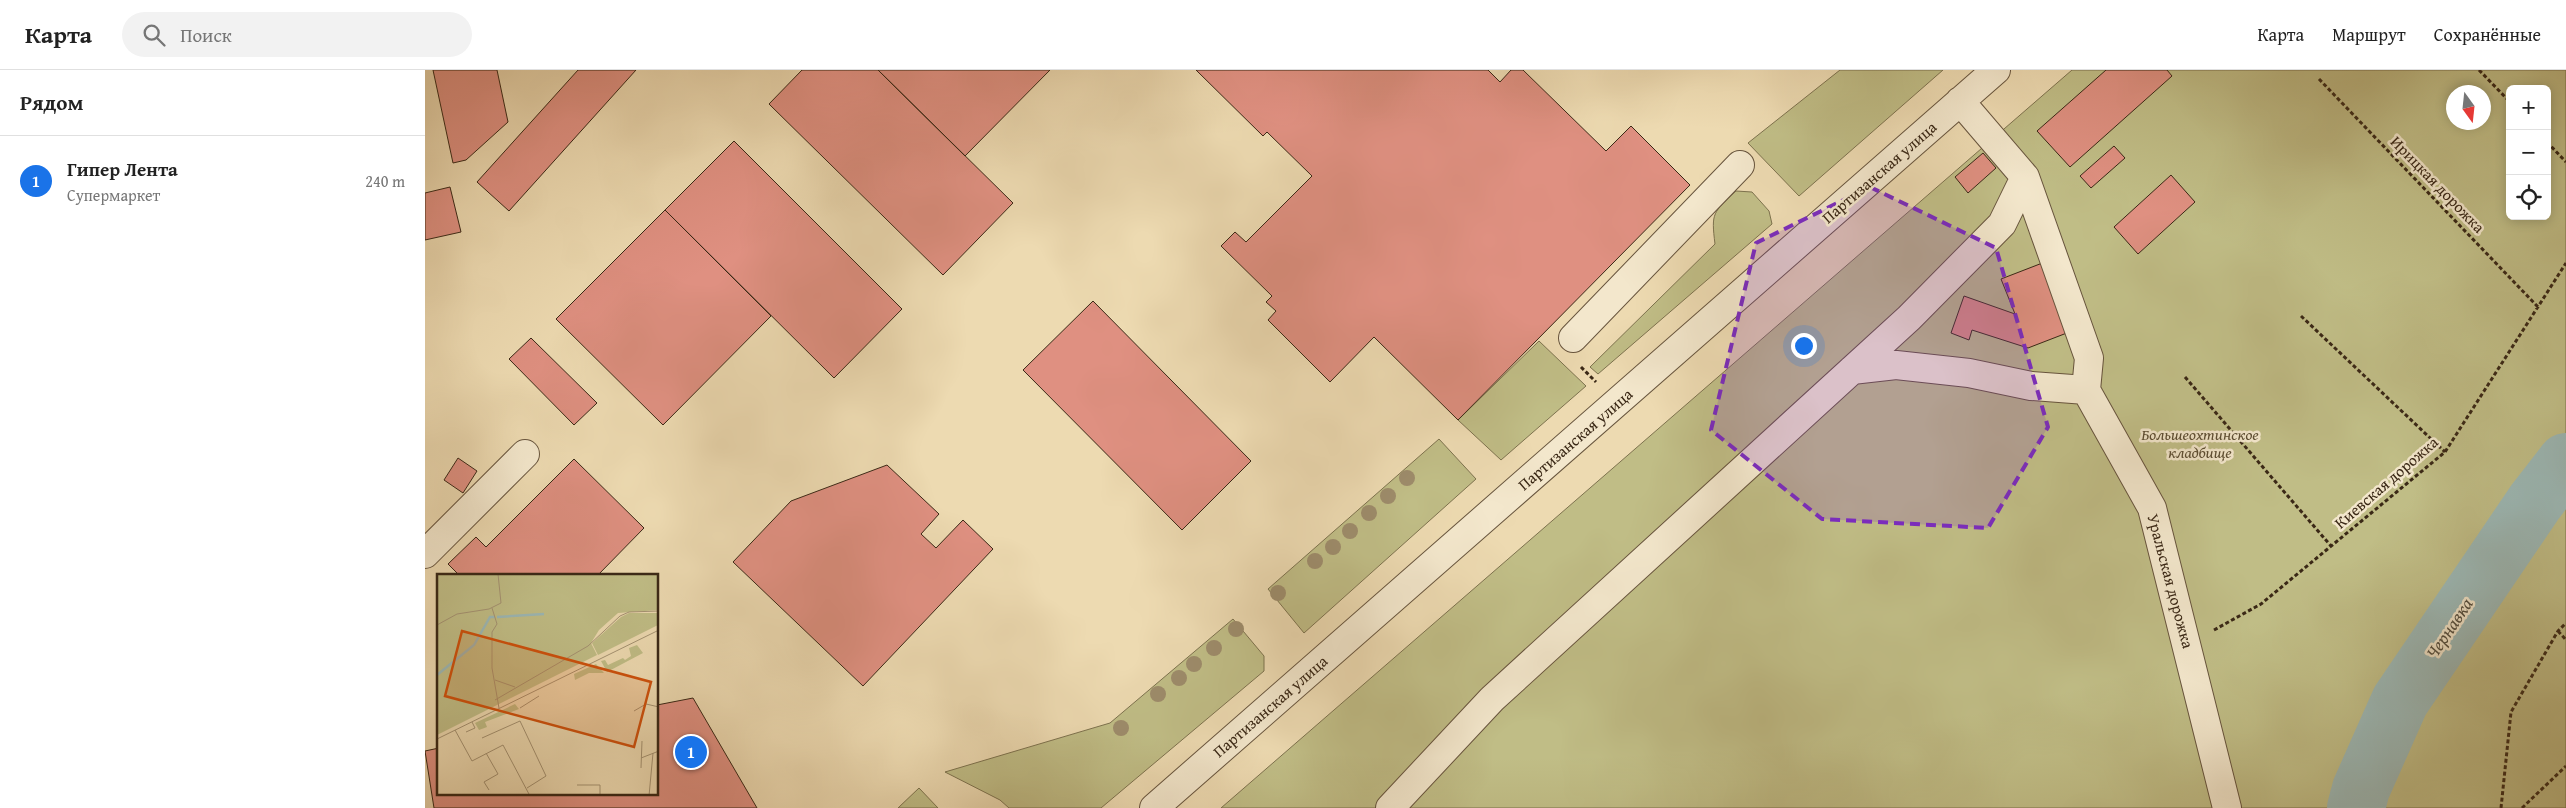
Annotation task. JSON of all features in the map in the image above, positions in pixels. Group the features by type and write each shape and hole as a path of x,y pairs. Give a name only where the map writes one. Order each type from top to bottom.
{"street":[{"name":"Партизанская улица","path":"1154,808 1996,70"},
{"path":"1852,370 1896,365 1969,372 2031,386 2086,390 2089,358 2025,177 1960,101"},
{"path":"1573,338 1740,165"},
{"path":"1390,808 1492,699 1909,318 2002,224 2025,177"},
{"name":"Уральская дорожка","path":"2086,390 2152,508 2227,808"},
{"path":"425,554 525,454"}],"path":[{"path":"2479,70 2506,98"},
{"name":"Ирицкая дорожка","path":"2319,79 2538,307"},
{"path":"2551,146 2566,162"},
{"name":"Киевская дорожка","path":"2187,645 2261,604 2445,452 2566,263"},
{"path":"2301,316 2445,452"},
{"path":"2185,377 2331,546"},
{"path":"2501,808 2511,712 2558,631 2566,623"},
{"path":"2558,631 2566,640"},
{"path":"2522,808 2566,766"}],"highlighted area":[{"path":"1870,187 1996,248 2048,427 1988,528 1822,519 1711,430 1756,243"}],"green space":[{"path":"1840,70 1943,70 1799,196 1748,143"},
{"name":"Большеохтинское кладбище","path":"2072,70 2566,70 2566,808 1221,808"},
{"path":"1736,191 1752,192 1769,211 1772,224 1598,374 1590,367 1715,244 1713,225 1715,214 1722,204"},
{"path":"1539,341 1586,386 1501,460 1458,420"},
{"path":"1439,439 1476,479 1304,633 1268,589"},
{"path":"1233,619 1264,656 1264,671 1101,808 1009,808 1000,800 945,772 1110,723"},
{"path":"919,788 938,808 898,808"}],"building":[{"path":"433,70 497,70 508,122 466,160 453,163"},
{"path":"578,70 636,70 509,211 477,182"},
{"path":"802,70 878,70 1013,203 943,275 769,104"},
{"path":"878,70 1050,70 965,156"},
{"path":"1196,70 1488,70 1500,82 1511,70 1523,70 1606,151 1631,126 1690,185 1458,420 1374,337 1330,382 1268,320 1276,311 1266,302 1272,296 1221,246 1235,232 1246,242 1312,176 1267,132 1263,136"},
{"path":"2106,70 2167,70 2172,76 2070,167 2037,131"},
{"path":"734,141 902,309 834,378 665,210"},
{"path":"2114,146 2125,158 2091,188 2080,176"},
{"path":"1983,153 1996,168 1968,193 1955,177"},
{"path":"2171,175 2195,202 2138,254 2114,227"},
{"path":"450,187 461,232 425,240 425,193"},
{"path":"665,210 771,316 663,425 556,319"},
{"path":"2045,262 2072,331 2028,348 1972,330 1969,340 1951,333 1964,296 2015,314 2001,279"},
{"path":"1093,301 1251,461 1182,530 1023,370"},
{"path":"531,338 597,403 574,425 509,359"},
{"path":"458,458 477,471 463,493 444,480"},
{"path":"574,459 644,528 599,574 458,574 448,564 476,537 486,547"},
{"path":"887,465 939,514 921,534 936,548 963,520 993,549 863,686 733,562 791,501"},
{"path":"693,698 757,808 434,808 425,751 437,748 437,796 659,796 659,705"}],"waterway":[{"name":"Чернавка","path":"2356,808 2361,789 2400,701 2535,502 2566,462"}],"place":[{"name":"Гипер Лента","path":"691,752"}]}
